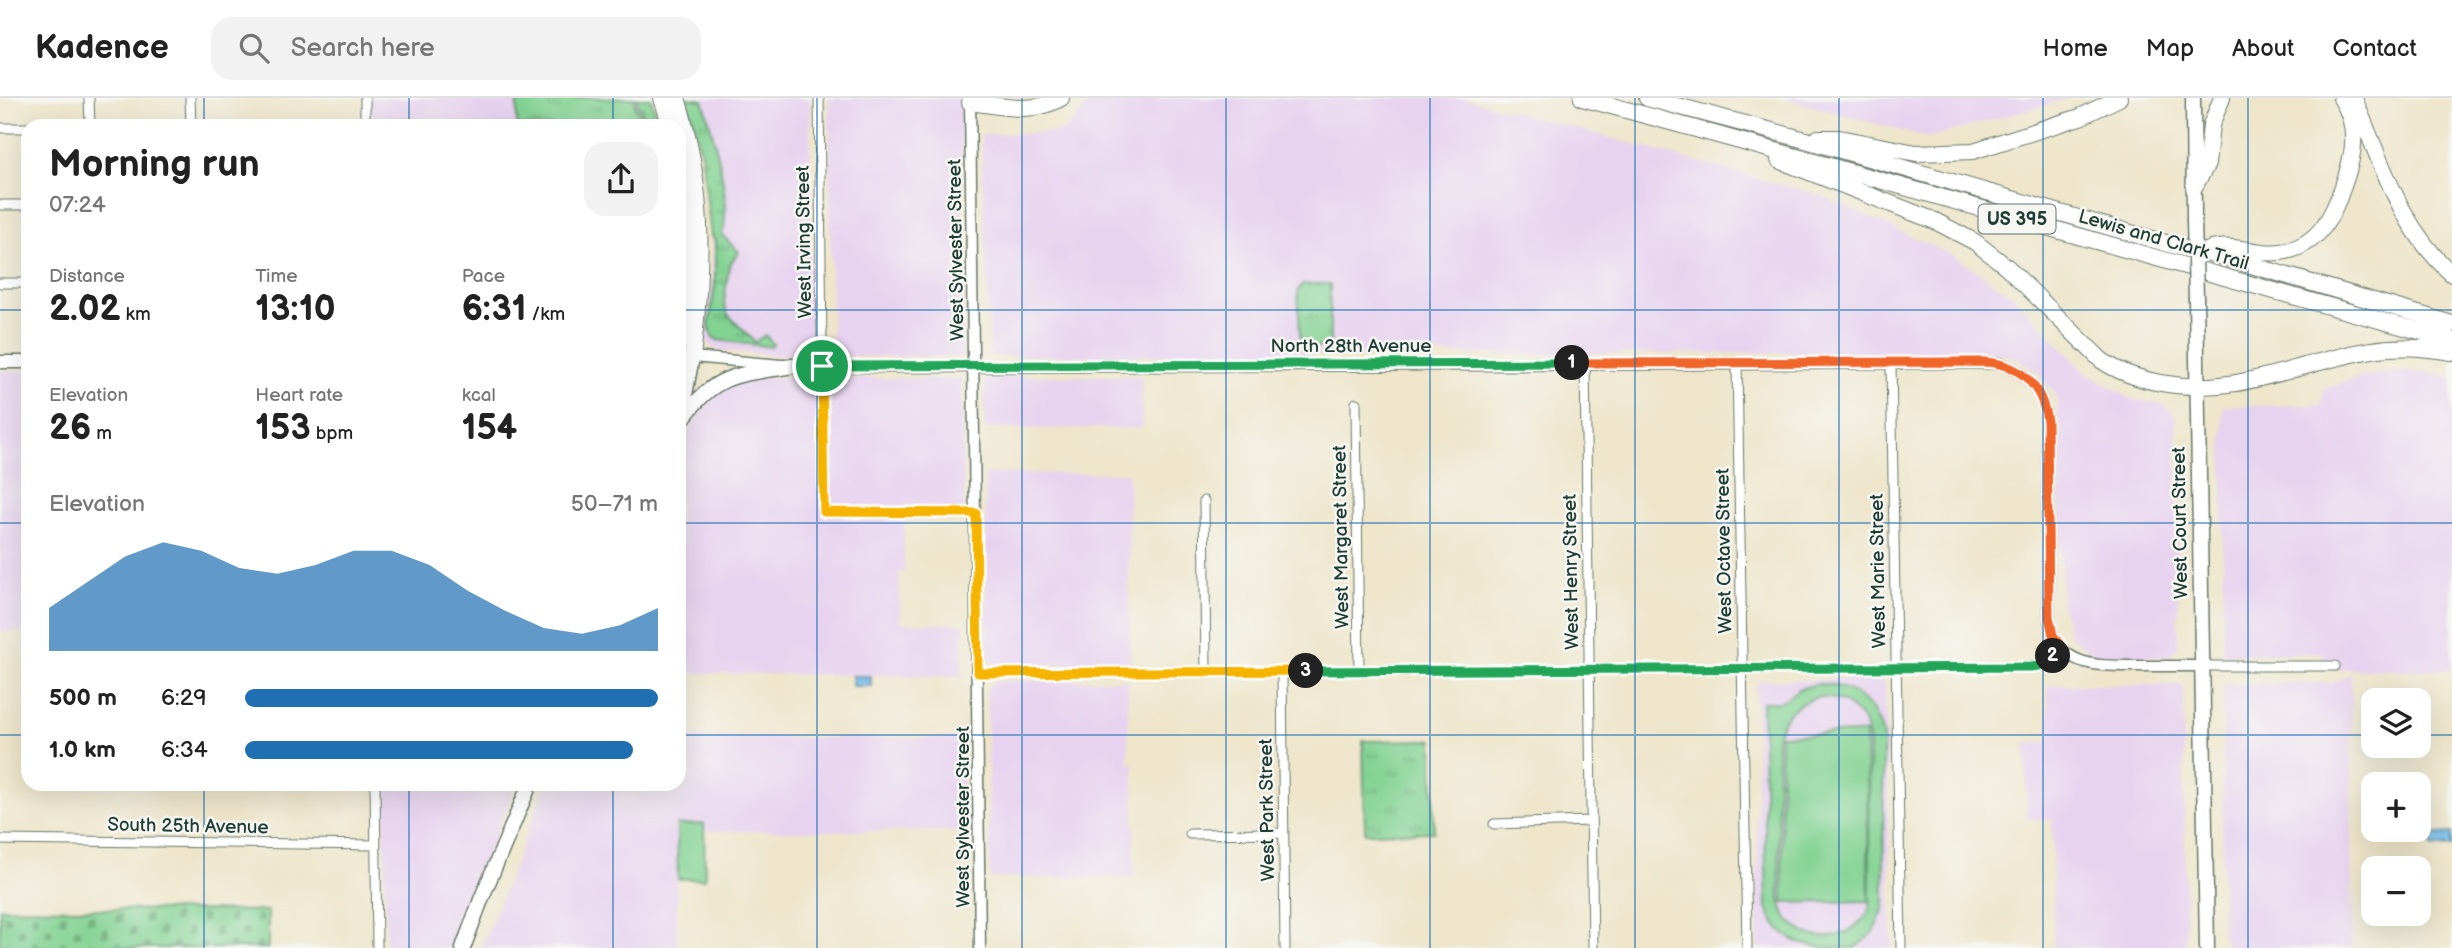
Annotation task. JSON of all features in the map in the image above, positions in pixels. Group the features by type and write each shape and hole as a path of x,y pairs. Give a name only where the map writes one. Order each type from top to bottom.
{"highway":[{"path":"662,98 669,119"},
{"path":"677,98 683,119"},
{"path":"970,100 1027,109 1052,104 1061,98"},
{"name":"Lewis and Clark Trail","path":"1582,98 2452,340"},
{"name":"Lewis and Clark Trail","path":"1647,98 2183,248 2203,251 2452,324"},
{"path":"1801,139 1839,138 1916,153 1966,152 2080,117 2119,98"},
{"path":"2194,187 2207,164 2211,125 2222,98"},
{"path":"2203,251 2222,246 2265,254 2287,251 2307,243 2323,228 2336,208 2353,149 2353,125 2342,98"},
{"path":"2353,98 2390,189 2407,221 2433,256 2452,274"},
{"path":"686,131 700,221 699,289 686,357"},
{"path":"1761,146 1781,162 1935,220 1975,242 2007,267 2091,351 2113,368 2138,378 2197,388 2250,382 2371,350 2407,347 2452,352"}],"main road":[{"name":"West Court Street","path":"2193,98 2207,948"},
{"path":"0,362 21,362"},
{"path":"686,414 693,404 717,383 732,376 792,366"},
{"path":"463,948 527,791"}],"street":[{"path":"89,98 90,119"},
{"path":"190,98 191,119"},
{"path":"365,98 365,119"},
{"name":"West Irving Street","path":"819,98 824,512 976,513"},
{"name":"West Sylvester Street","path":"970,100 980,948"},
{"path":"0,128 21,128"},
{"path":"0,205 21,205"},
{"path":"0,283 21,283"},
{"name":"North 28th Avenue","path":"686,357 792,366 974,367 1991,362 2021,372 2038,391 2047,421 2049,617 2053,635 2062,648"},
{"name":"West Marie Street","path":"1891,362 1901,948"},
{"name":"West Henry Street","path":"1585,363 1593,948"},
{"name":"West Octave Street","path":"1737,363 1747,948"},
{"name":"West Margaret Street","path":"1356,403 1359,670"},
{"path":"1204,501 1206,671"},
{"path":"978,673 2035,666 2044,663 2062,648 2080,661 2094,666 2335,666"},
{"name":"West Park Street","path":"1282,671 1285,948"},
{"path":"374,791 377,948"},
{"path":"1494,824 1591,821"},
{"path":"1190,834 1284,833"},
{"name":"South 25th Avenue","path":"0,840 375,845"}],"shaded area":[{"path":"371,98 652,98 658,119 371,119"},
{"path":"685,98 810,98 812,355 772,355 718,350 711,347 705,337 712,285 713,246 702,160"},
{"path":"829,98 962,98 962,357 832,356"},
{"path":"1092,98 1464,98 1822,196 1958,258 2014,297 2085,372 2132,399 2164,405 2176,416 2178,647 2168,657 2096,656 2069,635 2062,605 2057,396 2038,372 2017,358 1993,352 990,356 981,135 1064,132"},
{"path":"1783,98 2070,98 1928,138"},
{"path":"0,371 21,371 21,631 0,632"},
{"path":"2400,372 2430,373 2452,378 2452,670 2323,669 2323,653 2223,654 2223,406 2322,405 2323,390 2358,377"},
{"path":"991,376 1141,376 1142,428 985,429 984,384"},
{"path":"753,377 962,379 964,519 904,520 904,572 899,572 900,623 964,624 962,676 686,673 686,437 700,404 713,389"},
{"path":"1128,473 1130,664 995,664 987,657 985,474"},
{"path":"2351,673 2352,948 2227,948 2222,935 2223,688 2229,684 2332,683"},
{"path":"1878,679 1885,683 1892,948 1758,948 1756,687 1759,681"},
{"path":"1128,680 1128,763 1134,763 1134,877 990,878 987,689 996,681"},
{"path":"2048,685 2183,687 2186,948 2054,948 2052,819 2027,819 2026,744 2048,742"},
{"path":"686,737 962,738 964,831 677,831 677,948 481,948 544,791 686,791"},
{"path":"384,791 513,791 451,948 386,948"}],"green space":[{"path":"517,98 633,98 641,119 517,119"},
{"path":"636,98 651,98 657,119 644,119"},
{"path":"687,98 703,100 723,186 725,221 722,235 739,252 729,265 724,303 728,315 755,342 765,335 773,344 771,347 717,340 711,335 709,325 715,284 715,240 711,236 702,157"},
{"path":"1302,284 1330,284 1330,347 1307,347 1300,339 1298,291"},
{"path":"1818,684 1841,687 1851,692 1868,705 1883,736 1884,908 1873,933 1855,948 1800,943 1781,931 1767,908 1762,702 1781,702 1799,689","holes":["1819,697 1852,708 1862,721 1869,738 1870,907 1862,920 1851,930 1823,937 1796,927 1786,916 1780,900 1777,738 1786,716 1797,706"]},
{"path":"1866,733 1869,901 1783,903 1780,735"},
{"path":"1433,740 1434,832 1365,833 1363,741"},
{"path":"704,824 705,879 678,879 677,825"},
{"path":"0,908 268,911 268,948 0,948"}],"water":[{"path":"852,676 871,676 871,686 852,686"},
{"path":"2452,833 2452,846 2432,847 2432,834"}],"route":[{"path":"1997,363 2027,377 2038,391 2045,408 2049,617 2053,635 2062,648 2044,663 2031,667 978,673 976,513 824,512 822,366 1997,363"}]}
